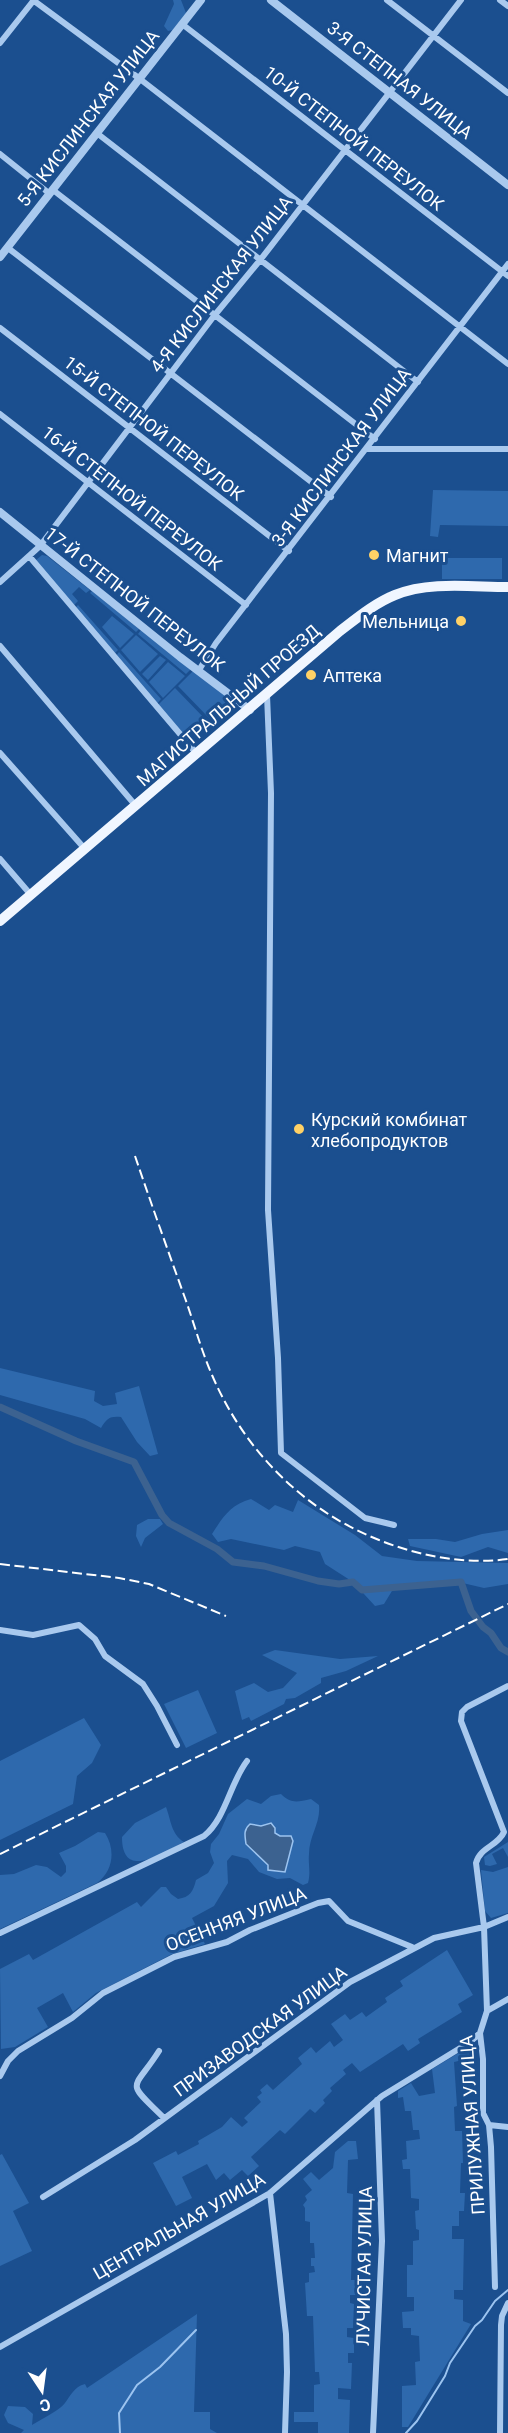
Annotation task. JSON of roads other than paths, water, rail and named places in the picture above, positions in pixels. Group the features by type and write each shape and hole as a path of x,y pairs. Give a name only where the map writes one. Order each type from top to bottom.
{"main road":[{"name":"МАГИСТРАЛЬНЫЙ ПРОЕЗД","path":"0,921 340,631 368,610 396,595 443,587 508,588"}],"street":[{"path":"0,43 34,0 303,204 508,364"},
{"name":"5-Я КИСЛИНСКАЯ УЛИЦА","path":"0,257 201,0"},
{"name":"3-Я СТЕПНАЯ УЛИЦА","path":"271,0 508,185"},
{"path":"387,0 508,93"},
{"name":"4-Я КИСЛИНСКАЯ УЛИЦА","path":"0,582 39,546 214,316 261,259 461,0"},
{"path":"500,0 508,6"},
{"name":"10-Й СТЕПНОЙ ПЕРЕУЛОК","path":"182,24 508,276"},
{"path":"98,134 418,382"},
{"path":"0,154 375,439"},
{"path":"8,248 331,497"},
{"name":"3-Я КИСЛИНСКАЯ УЛИЦА","path":"200,670 216,644 508,264"},
{"name":"15-Й СТЕПНОЙ ПЕРЕУЛОК","path":"0,328 289,551"},
{"name":"16-Й СТЕПНОЙ ПЕРЕУЛОК","path":"0,414 246,605"},
{"path":"367,449 508,449"},
{"name":"17-Й СТЕПНОЙ ПЕРЕУЛОК","path":"0,512 39,546 250,710"},
{"name":"17-Й СТЕПНОЙ ПЕРЕУЛОК","path":"29,556 197,754"},
{"path":"0,646 136,806"},
{"path":"267,695 271,785 268,1210 278,1358 281,1453 365,1518 393,1525"},
{"path":"0,753 85,849"},
{"path":"0,859 31,895"},
{"path":"0,1630 33,1635 78,1625 95,1639 105,1656 143,1684 177,1745"},
{"name":"ПРИЛУЖНАЯ УЛИЦА","path":"495,2287 489,2125 483,2114 480,2033 487,2011 484,1927 476,1863 479,1854 501,1838 504,1832 462,1726 461,1716 467,1707 508,1686"},
{"path":"0,1933 204,1836 214,1826 237,1774 247,1761"},
{"name":"ОСЕННЯЯ УЛИЦА","path":"0,2076 18,2051 72,2018 103,1993 174,1957 227,1941 325,1901 332,1903 343,1917 357,1926 412,1947"},
{"name":"ПРИЗАВОДСКАЯ УЛИЦА","path":"43,2197 135,2140 350,1982 412,1947 434,1938 484,1927 508,1917"},
{"path":"487,2011 508,1999"},
{"name":"ЦЕНТРАЛЬНАЯ УЛИЦА","path":"0,2347 270,2193 377,2100 470,2042 480,2033"},
{"path":"159,2051 137,2080 136,2087 139,2094 164,2118"},
{"name":"ЛУЧИСТАЯ УЛИЦА","path":"373,2433 382,2241 377,2100"},
{"path":"489,2125 508,2127"},
{"path":"270,2193 286,2334 285,2433"},
{"path":"500,2433 501,2325 508,2302"}],"waterway":[{"path":"0,1407 76,1441 134,1462 162,1515 169,1523 217,1549 233,1562 264,1566 318,1581 339,1584 353,1582 362,1590 461,1582 471,1611 501,1648 508,1652"},
{"path":"406,2433 417,2421 445,2376 450,2363 475,2326 495,2301 508,2290"},
{"path":"120,2433 119,2413 137,2385 160,2367 196,2330"}],"railway":[{"path":"135,1156 212,1375 241,1428 279,1474 325,1512 351,1527 394,1546 426,1555 459,1560 508,1559"},
{"path":"0,1564 119,1578 149,1584 226,1616"},
{"path":"0,1854 508,1604"}],"place":[{"name":"Магнит","path":"374,555"},
{"name":"Мельница","path":"461,621"},
{"name":"Аптека","path":"311,675"},
{"name":"Курский комбинат хлебопродуктов","path":"299,1129"}]}
